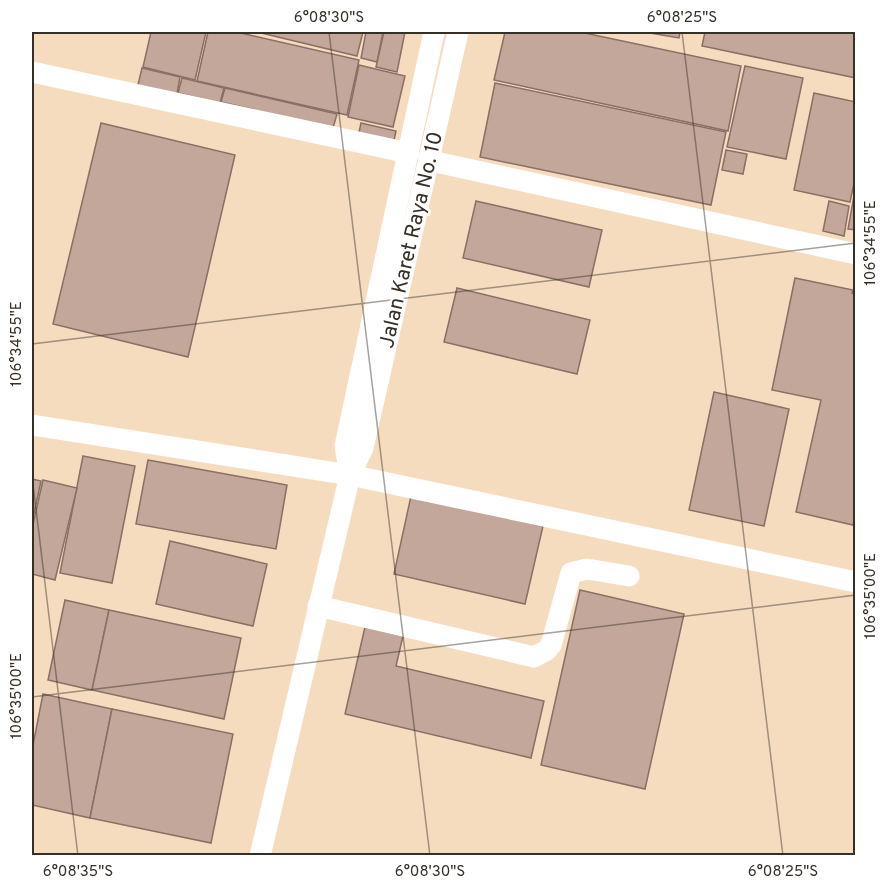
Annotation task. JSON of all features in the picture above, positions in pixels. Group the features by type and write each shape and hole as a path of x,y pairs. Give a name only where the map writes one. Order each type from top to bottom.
{"street":[{"name":"Jalan Karet Raya No. 10","path":"354,447 434,32"},
{"name":"Jalan Karet Raya No. 10","path":"354,447 431,161 458,32"},
{"path":"32,72 409,153"},
{"path":"431,161 855,254"},
{"path":"32,425 350,475 855,582"},
{"path":"260,855 350,475 354,447"},
{"path":"318,606 534,657 548,650 551,645 572,573 587,569 629,576"}],"shaded area":[{"path":"32,32 855,32 855,855 32,855"}],"building":[{"path":"151,32 206,32 195,80 143,67"},
{"path":"208,32 236,32 359,60 347,115 197,81"},
{"path":"257,32 363,32 357,56"},
{"path":"366,32 383,32 377,62 361,58"},
{"path":"384,32 405,32 397,72 376,67"},
{"path":"505,32 580,32 741,66 728,131 494,80"},
{"path":"644,32 680,32 679,38"},
{"path":"705,32 856,32 856,78 702,46"},
{"path":"359,65 405,76 393,127 348,117"},
{"path":"745,66 803,78 786,159 727,147"},
{"path":"142,68 180,77 177,94 138,85"},
{"path":"182,78 224,88 220,103 178,93"},
{"path":"495,83 726,132 711,205 480,157"},
{"path":"225,88 337,114 333,128 221,102"},
{"path":"814,93 856,102 856,174 850,202 794,190"},
{"path":"101,123 235,155 188,357 53,324"},
{"path":"361,123 396,131 393,145 358,137"},
{"path":"726,150 747,154 743,174 722,170"},
{"path":"854,196 856,196 856,230 848,229"},
{"path":"476,201 602,230 589,287 463,258"},
{"path":"829,201 849,206 844,236 823,231"},
{"path":"795,278 853,290 852,293 856,294 856,513 853,525 796,512 821,400 772,390"},
{"path":"457,288 590,320 577,374 444,342"},
{"path":"714,392 789,409 764,526 689,510"},
{"path":"83,456 135,466 112,583 60,573"},
{"path":"148,460 287,485 276,549 136,524"},
{"path":"32,479 41,481 32,523"},
{"path":"43,480 77,488 55,580 32,574 32,529"},
{"path":"411,496 543,526 525,604 394,574"},
{"path":"170,541 267,564 253,626 156,604"},
{"path":"580,590 684,614 645,789 541,765"},
{"path":"65,600 109,610 92,690 48,680"},
{"path":"109,610 241,638 224,719 92,690"},
{"path":"365,627 403,636 396,666 544,701 531,758 345,714"},
{"path":"43,694 112,709 90,818 32,805 32,750"},
{"path":"112,709 233,734 211,843 90,818"}]}
